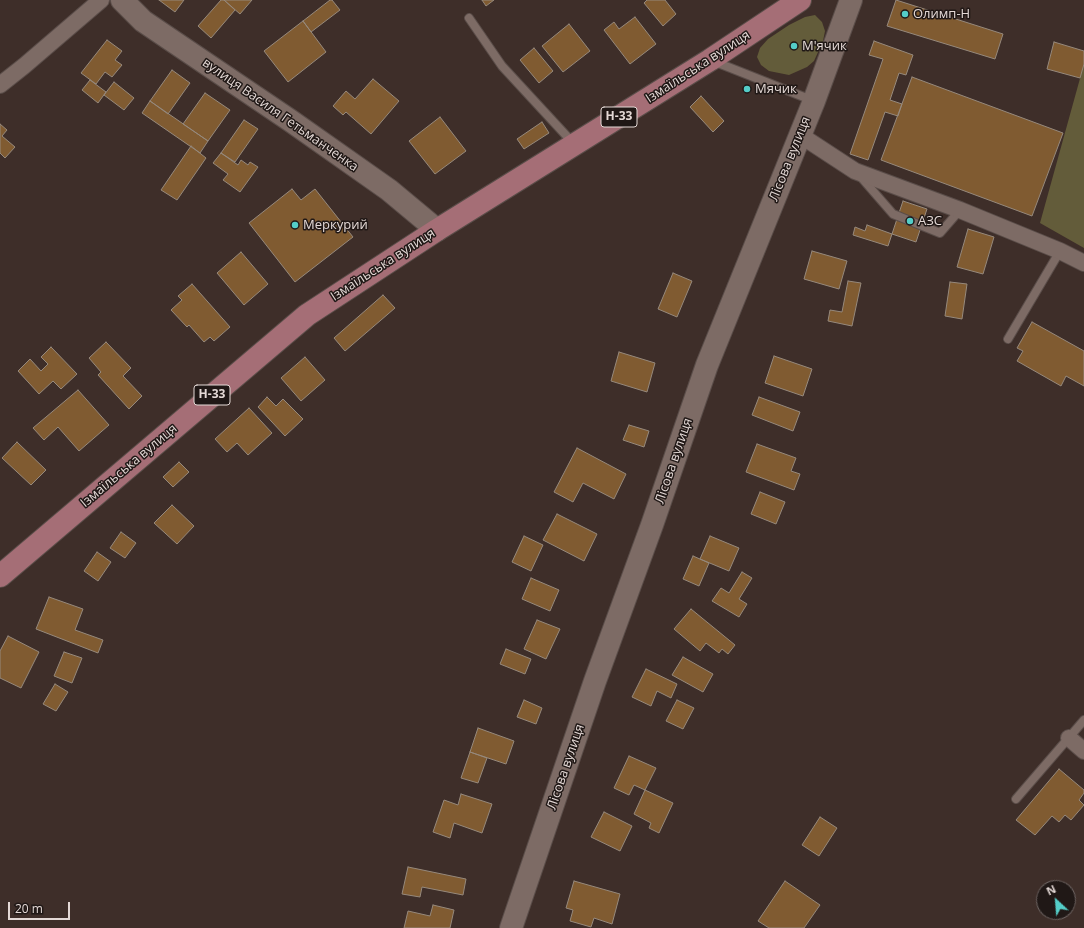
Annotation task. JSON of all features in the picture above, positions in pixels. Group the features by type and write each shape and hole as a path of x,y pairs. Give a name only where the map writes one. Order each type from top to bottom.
{"main road":[{"name":"Ізмаїльська вулиця","path":"0,576 307,315 437,230 710,60 800,0"}],"street":[{"path":"0,85 101,0"},
{"path":"107,0 143,21"},
{"name":"вулиця Василя Гетьманченка","path":"122,0 143,21 291,121 389,190 437,230"},
{"name":"Лісова вулиця","path":"511,928 595,681 652,524 707,365 814,101 850,0"},
{"path":"800,135 855,171 960,210 1060,251 1084,263"},
{"path":"1069,738 1084,751"}],"lane":[{"path":"469,18 502,66 574,144"},
{"path":"710,60 814,101"},
{"path":"855,171 893,214 940,233 960,210"},
{"path":"1008,339 1060,251"},
{"path":"1016,799 1084,720"}],"shaded area":[{"path":"815,15 822,22 825,31 823,41 814,61 807,67 789,75 769,71 761,65 757,57 760,48 768,39 789,25 805,17"},
{"path":"1084,64 1084,248 1040,223"}],"building":[{"path":"159,0 184,0 175,12"},
{"path":"221,0 224,0 235,10 211,38 198,26"},
{"path":"224,0 252,0 240,14"},
{"path":"332,0 340,10 311,32 303,21"},
{"path":"482,0 494,0 486,6"},
{"path":"647,0 665,0 676,14 663,26 644,3"},
{"path":"896,0 1003,34 995,59 887,26"},
{"path":"635,17 656,44 630,64 604,30 614,22 619,29"},
{"path":"303,21 326,52 288,82 264,51"},
{"path":"569,24 590,51 563,72 542,46"},
{"path":"107,40 122,51 115,60 122,65 112,77 105,72 96,84 81,73"},
{"path":"874,41 913,55 906,75 899,73 890,100 902,104 898,116 885,112 868,160 850,154 883,59 869,55"},
{"path":"1054,42 1084,51 1084,64 1080,78 1047,69"},
{"path":"534,48 553,71 539,83 520,60"},
{"path":"172,70 190,83 168,114 150,101"},
{"path":"912,77 1063,133 1032,216 881,160"},
{"path":"373,79 399,101 371,134 346,112 343,115 333,106 346,91 355,99"},
{"path":"90,80 106,92 98,103 82,90"},
{"path":"114,82 134,98 124,110 104,95"},
{"path":"205,93 230,110 208,141 183,124"},
{"path":"701,96 724,121 713,132 690,107"},
{"path":"150,101 208,141 200,153 142,113"},
{"path":"440,117 466,151 435,174 409,141"},
{"path":"244,120 258,129 235,162 221,153"},
{"path":"542,122 549,133 524,149 517,139"},
{"path":"0,124 7,130 2,136 15,147 5,158 0,153"},
{"path":"191,146 206,158 177,200 161,190"},
{"path":"221,153 238,165 241,160 248,165 250,162 258,167 240,192 223,180 228,174 213,163"},
{"path":"292,189 301,200 315,189 353,237 295,282 249,223"},
{"path":"903,201 927,209 916,242 892,234"},
{"path":"867,225 892,234 888,246 853,235 855,227 865,231"},
{"path":"968,229 994,237 983,274 957,267"},
{"path":"812,251 847,261 839,289 804,279"},
{"path":"241,252 268,284 244,305 217,273"},
{"path":"673,273 692,281 677,317 658,309"},
{"path":"848,281 861,283 852,326 828,321 830,310 842,312"},
{"path":"950,282 967,284 962,319 945,316"},
{"path":"192,284 230,327 214,341 210,337 204,342 189,325 187,327 171,310 182,300 178,296"},
{"path":"383,295 395,308 345,351 334,338"},
{"path":"1032,322 1084,351 1084,386 1066,376 1061,386 1017,361 1023,351 1017,348"},
{"path":"106,342 131,368 123,376 142,396 129,409 98,375 101,372 89,358"},
{"path":"51,347 77,374 61,389 53,381 39,394 18,371 30,359 41,371 48,364 41,357"},
{"path":"619,352 655,363 647,392 611,381"},
{"path":"774,356 812,369 803,396 765,383"},
{"path":"305,357 325,380 301,401 281,378"},
{"path":"78,390 109,425 79,451 58,427 44,440 33,428"},
{"path":"267,397 276,406 283,399 303,419 285,436 258,407"},
{"path":"759,397 800,412 793,431 752,415"},
{"path":"249,408 272,433 248,455 237,443 227,452 215,439"},
{"path":"629,425 649,431 644,447 623,440"},
{"path":"17,442 46,470 31,485 2,458"},
{"path":"757,444 796,458 791,471 800,474 794,490 746,472"},
{"path":"577,448 626,474 614,499 583,483 573,502 554,492"},
{"path":"179,462 189,472 173,487 163,477"},
{"path":"760,492 785,502 776,524 751,514"},
{"path":"172,505 194,526 177,544 154,523"},
{"path":"557,514 597,534 584,561 543,540"},
{"path":"121,532 136,543 125,558 110,548"},
{"path":"524,536 543,545 531,571 512,562"},
{"path":"710,536 739,548 729,571 700,559"},
{"path":"97,552 111,562 98,581 84,571"},
{"path":"693,556 709,563 699,586 683,579"},
{"path":"742,572 752,578 739,599 747,604 739,617 712,601 721,588 729,593"},
{"path":"531,578 559,590 550,611 522,599"},
{"path":"49,597 83,609 75,630 103,640 98,653 36,629"},
{"path":"691,609 735,645 728,654 722,649 719,653 706,643 700,651 674,629"},
{"path":"537,620 560,629 546,659 524,649"},
{"path":"8,636 39,652 21,688 0,678 0,651"},
{"path":"506,649 531,659 525,674 500,664"},
{"path":"64,652 82,658 72,683 54,676"},
{"path":"683,657 713,674 703,692 672,675"},
{"path":"646,669 677,684 671,698 657,691 651,706 632,697"},
{"path":"55,684 68,692 56,711 43,704"},
{"path":"524,700 542,708 536,724 517,717"},
{"path":"677,700 694,708 683,729 666,721"},
{"path":"478,728 514,741 506,764 470,752"},
{"path":"470,752 487,758 478,783 461,778"},
{"path":"629,756 656,768 645,790 634,785 629,795 614,788"},
{"path":"1059,769 1084,790 1084,793 1079,800 1084,805 1071,820 1065,815 1059,822 1052,816 1035,835 1016,820"},
{"path":"645,790 673,803 659,833 649,828 651,823 634,814"},
{"path":"461,794 492,804 482,833 454,823 450,838 433,832 444,800 458,805"},
{"path":"604,812 632,826 620,851 591,837"},
{"path":"820,817 837,828 819,856 802,845"},
{"path":"408,867 466,879 463,895 422,887 420,897 402,894"},
{"path":"574,881 620,894 612,924 594,918 591,927 570,921 573,910 566,908"},
{"path":"785,881 820,905 804,928 769,928 758,921"},
{"path":"433,905 454,910 450,928 404,928 408,911 430,916"}],"place":[{"name":"Олимп-Н","path":"905,14"},
{"name":"М'ячик","path":"794,46"},
{"name":"Мячик","path":"747,89"},
{"name":"АЗС","path":"910,221"},
{"name":"Меркурий","path":"295,225"}]}
